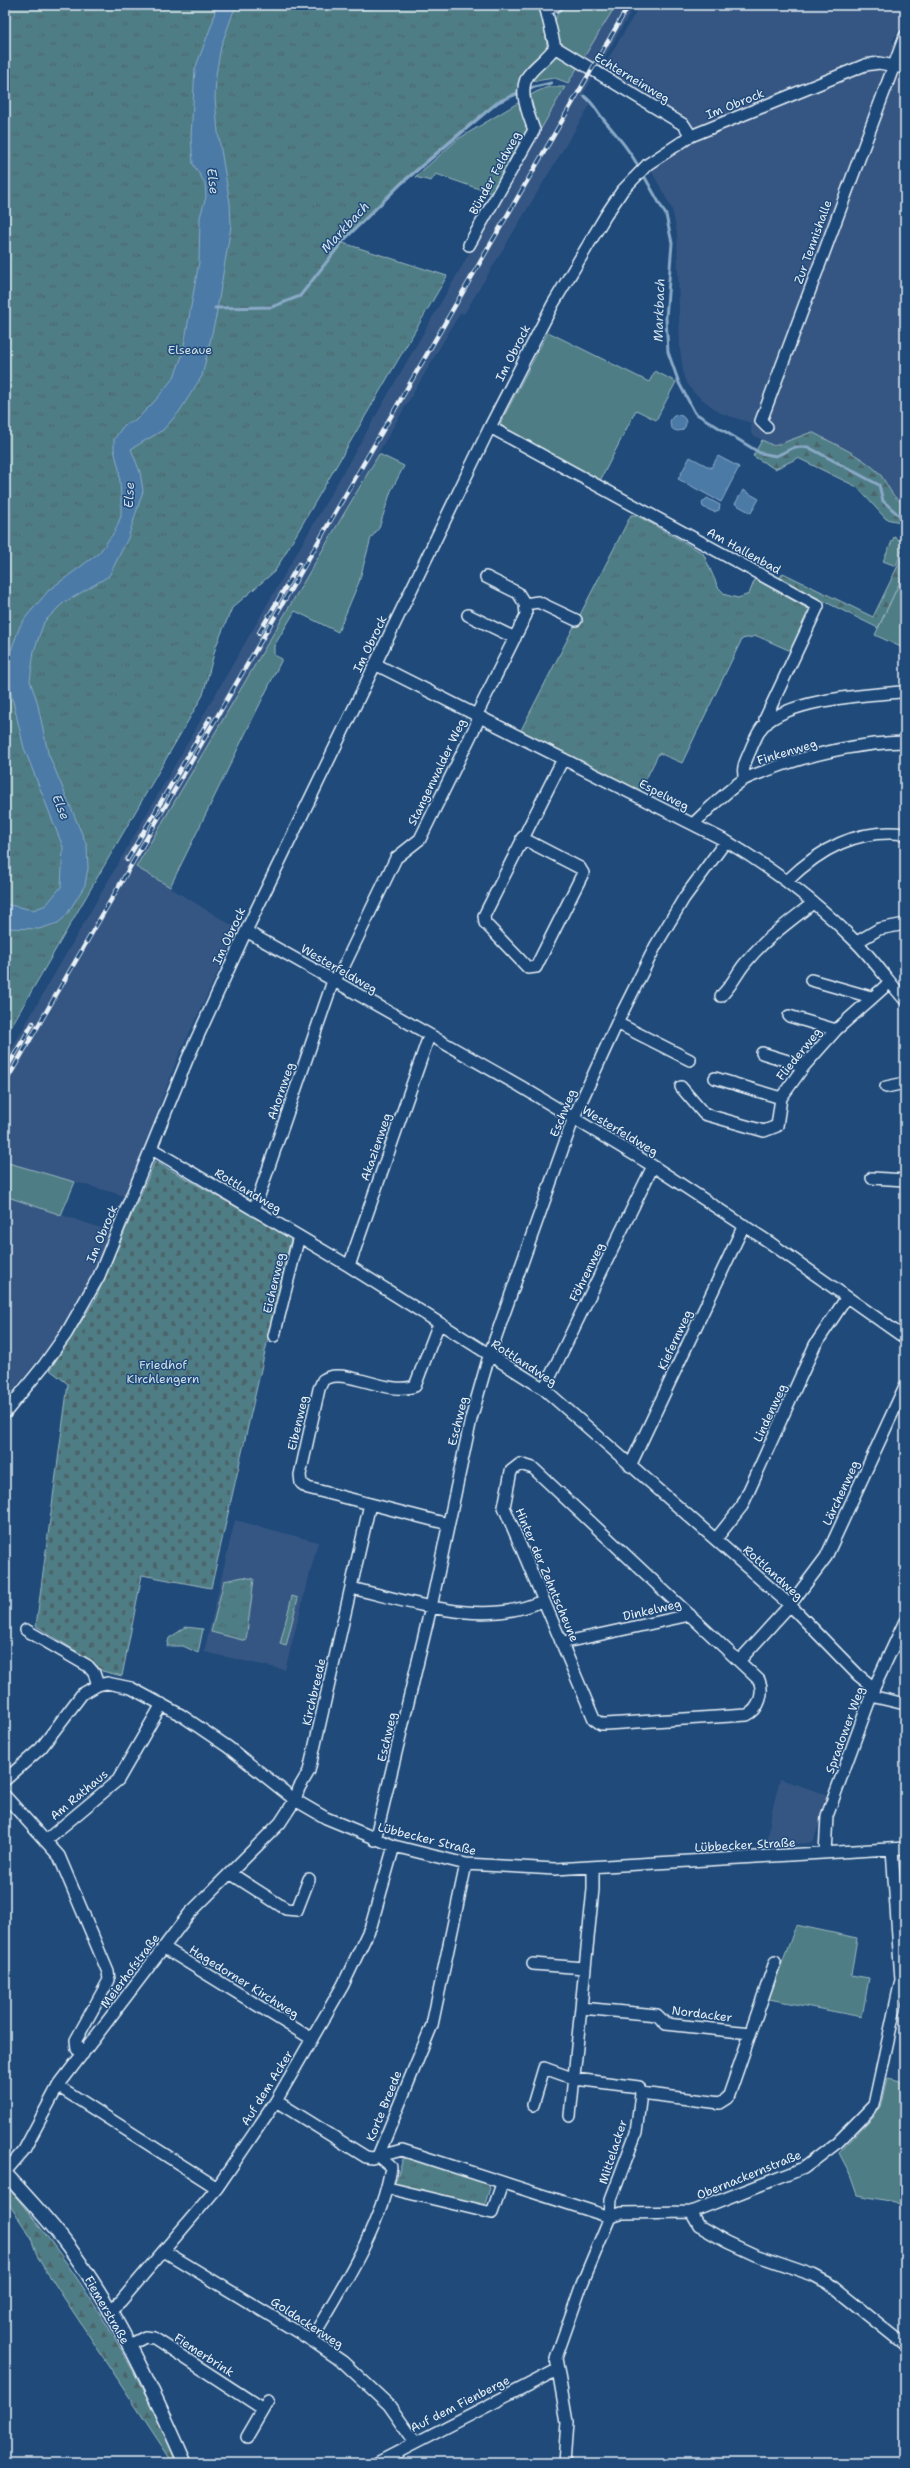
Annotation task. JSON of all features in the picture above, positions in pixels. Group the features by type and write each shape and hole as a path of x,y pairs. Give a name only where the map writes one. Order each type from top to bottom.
{"main road":[{"name":"Fiemerstraße","path":"5,2172 60,2235 109,2311 128,2346 185,2463"}],"street":[{"path":"555,47 545,7 557,5"},
{"path":"893,65 905,36"},
{"name":"Bünder Feldweg","path":"468,246 534,130 524,98 525,82 528,75 549,56 555,47"},
{"name":"Echterneinweg","path":"555,47 684,125 691,136"},
{"name":"Im Obrock","path":"5,1413 44,1365 88,1298 152,1149 187,1060 246,931 490,427 553,304 606,215 636,176 648,164 691,136 865,65 893,65 905,68"},
{"name":"Zur Tennishalle","path":"767,427 761,421 893,65"},
{"name":"Am Hallenbad","path":"490,427 818,606 765,719 767,723 760,730 743,766 745,779"},
{"path":"486,577 518,593 525,604 538,602 576,620"},
{"name":"Stangenwalder Weg","path":"333,981 342,970 396,858 420,839 477,723 476,716 526,616 525,604"},
{"path":"468,615 515,638"},
{"name":"Espelweg","path":"375,664 693,824 758,860 787,881 856,942 889,983 905,1000"},
{"path":"767,723 783,713 811,704 854,696 901,692"},
{"name":"Finkenweg","path":"693,824 725,794 745,779 786,763 825,753 885,742 905,742"},
{"path":"522,838 580,868 583,873 536,967 528,968 485,923 484,916 522,838 563,759"},
{"path":"787,881 804,864 835,844 877,834 905,834"},
{"name":"Eschweg","path":"375,1840 431,1606 471,1419 489,1356 574,1117 617,1023 656,945 684,898 726,841"},
{"path":"721,996 734,983 746,962 770,937 813,903"},
{"path":"856,942 879,928 905,924"},
{"name":"Westerfeldweg","path":"246,931 574,1117 744,1225 905,1338"},
{"path":"811,980 871,998"},
{"name":"Ahornweg","path":"254,1210 333,981"},
{"name":"Fliederweg","path":"681,1087 704,1114 764,1131 777,1126 781,1098 804,1066 836,1030 889,983"},
{"path":"789,1016 836,1030"},
{"path":"617,1023 690,1060"},
{"name":"Akazienweg","path":"349,1266 429,1036"},
{"path":"762,1053 804,1066"},
{"path":"715,1078 781,1098"},
{"path":"886,1087 905,1083"},
{"name":"Rottlandweg","path":"152,1149 349,1266 489,1356 544,1389 790,1605 873,1692"},
{"name":"Föhrenweg","path":"544,1389 653,1166"},
{"path":"872,1178 905,1180"},
{"name":"Kiefernweg","path":"630,1466 744,1225"},
{"name":"Eichenweg","path":"274,1336 299,1236"},
{"name":"Lindenweg","path":"716,1539 742,1506 816,1345 847,1297"},
{"name":"Eibenweg","path":"439,1323 415,1386 400,1390 334,1375 323,1380 319,1389 302,1462 302,1483 308,1488 448,1524"},
{"name":"Lärchenweg","path":"739,1661 790,1605 826,1557 905,1386"},
{"name":"Hinter der Zehntscheune","path":"520,1464 532,1468 690,1615 759,1680 762,1685 757,1708 748,1715 601,1724 594,1719 542,1601 504,1507 511,1471 520,1464"},
{"name":"Kirchbreede","path":"295,1800 298,1788 309,1772 370,1504"},
{"path":"351,1588 431,1606 461,1611 504,1612 518,1610 542,1601"},
{"name":"Dinkelweg","path":"561,1643 690,1615"},
{"name":"Spradower Weg","path":"825,1853 827,1816 873,1692 905,1621"},
{"path":"5,1780 41,1748 82,1694 98,1684 94,1673 88,1666 26,1630"},
{"name":"Lübbecker Straße","path":"98,1684 118,1684 162,1704 228,1747 295,1800 326,1818 375,1840 466,1864 544,1869 905,1848"},
{"path":"873,1692 905,1704"},
{"name":"Am Rathaus","path":"45,1841 118,1780 162,1704"},
{"path":"5,1796 59,1856 108,1972 109,1980 76,2040 77,2049 83,2054"},
{"name":"Meierhofstraße","path":"5,2172 24,2150 58,2086 163,1947 189,1914 280,1823 295,1800"},
{"name":"Auf dem Acker","path":"109,2311 121,2302 218,2188 276,2101 343,1985 371,1926 394,1846"},
{"name":"Obernackernstraße","path":"610,2217 622,2213 691,2212 804,2168 838,2142 874,2105 901,1980 892,1849"},
{"name":"Korte Breede","path":"311,2340 354,2267 388,2188 391,2167 378,2156 432,2025 466,1864"},
{"path":"570,2116 575,2079 584,1968 594,1889 593,1867"},
{"path":"230,1873 286,1909 297,1910 309,1878"},
{"name":"Hagedorner Kirchweg","path":"163,1947 312,2039"},
{"path":"533,2105 544,2068 575,2079 639,2087 641,2093 720,2103 728,2098 775,1962"},
{"path":"533,1964 584,1968"},
{"name":"Nordacker","path":"581,2008 657,2015 666,2024 750,2033"},
{"path":"58,2086 218,2188"},
{"name":"Mittelacker","path":"610,2217 611,2200 636,2133 641,2093"},
{"path":"276,2101 366,2157 372,2158 402,2150 502,2184 610,2217 582,2284 556,2358 567,2422 564,2463"},
{"path":"388,2188 492,2213 502,2184"},
{"path":"691,2212 699,2226 727,2242 755,2255 828,2283 905,2345"},
{"name":"Goldackerweg","path":"164,2251 311,2340 343,2362 374,2388 389,2405 415,2442"},
{"name":"Fiemerbrink","path":"128,2346 145,2337 154,2338 265,2405 247,2437"},
{"name":"Auf dem Fienberge","path":"377,2463 415,2442 557,2370"}],"shaded area":[{"path":"616,5 635,5 582,96 590,105 464,314 460,313 136,867 238,929 178,1057 125,1196 5,1162 5,1060 565,87"},
{"path":"640,5 905,5 902,24 892,42 905,54 905,503 892,493 878,471 857,456 812,432 774,446 751,434 751,423 720,413 693,392 684,378 680,349 677,233 672,209 651,170 675,152 697,141 688,121 601,71"},
{"path":"5,1196 110,1231 88,1283 61,1332 5,1400"},
{"path":"235,1520 318,1542 285,1670 204,1652"},
{"path":"780,1779 828,1795 814,1840 809,1843 767,1846 771,1815"}],"green space":[{"name":"Elseaue","path":"5,5 541,5 548,52 527,87 497,102 468,125 401,182 340,242 447,276 275,571 232,608 216,646 203,695 5,1037"},
{"path":"616,5 568,83 555,78 528,82 552,60 563,46 556,31 555,21 563,6"},
{"path":"548,87 565,87 502,197 436,174 431,181 415,177 458,139 536,92"},
{"path":"548,332 649,382 655,371 676,382 656,420 636,410 600,481 510,433 500,424"},
{"path":"812,432 854,454 877,471 896,498 905,503 905,523 886,519 857,487 798,458 775,469 753,456 762,440 774,446"},
{"path":"379,454 404,466 391,491 379,528 371,538 359,582 338,632 295,611 274,646 274,655 282,659 170,887 136,867"},
{"path":"631,515 636,515 703,553 718,587 726,595 738,598 749,594 755,579 812,611 793,652 757,636 742,639 682,763 659,753 639,793 520,732"},
{"path":"894,537 905,543 896,566 883,561"},
{"path":"905,551 905,571 878,628 779,579 783,573 873,617"},
{"path":"905,571 905,649 875,635"},
{"name":"Friedhof Kirchlengern","path":"155,1161 291,1238 211,1588 142,1575 122,1676 102,1671 92,1661 36,1626 68,1384 50,1370 95,1300"},
{"path":"5,1162 75,1182 61,1215 5,1196"},
{"path":"243,1577 254,1579 246,1641 211,1632 224,1581"},
{"path":"292,1596 298,1598 286,1646 280,1644"},
{"path":"186,1627 203,1629 198,1653 183,1646 167,1646 169,1638"},
{"path":"796,1925 857,1938 851,1975 869,1978 862,2017 769,1999"},
{"path":"888,2078 905,2082 905,2207 895,2202 857,2195 849,2172 839,2153 881,2108"},
{"path":"407,2157 488,2184 490,2188 485,2204 480,2207 397,2187 395,2183 403,2159"},
{"path":"5,2184 56,2248 102,2317 143,2389 177,2463 173,2463 39,2260 30,2236 5,2198"}],"water":[{"name":"Else","path":"216,5 236,5 221,46 216,75 215,99 218,132 230,203 231,226 216,316 202,376 179,412 163,430 131,449 140,472 143,491 128,538 109,576 62,604 44,622 34,651 30,681 37,701 48,753 87,846 88,868 85,885 66,916 58,923 39,929 5,928 5,904 33,910 46,905 61,887 63,847 24,748 11,693 7,661 20,626 26,617 49,590 99,553 115,531 121,516 121,497 119,469 114,450 114,439 124,425 135,421 154,402 174,377 182,356 199,262 200,217 206,197 205,183 193,164 191,137 195,69 213,21"},
{"path":"341,5 378,5 371,9 346,10"},
{"path":"678,415 685,420 686,423 681,430 678,431 671,426 670,423 675,416"},
{"path":"718,456 739,467 721,502 678,479 690,457 711,468"},
{"path":"743,490 759,499 751,513 735,504"},
{"path":"707,498 720,505 719,510 714,512 703,507 702,503"}],"waterway":[{"name":"Markbach","path":"526,89 551,83"},
{"name":"Markbach","path":"215,308 272,307 300,296 343,241 402,183 498,102 521,92"},
{"name":"Markbach","path":"584,96 624,144 640,169"},
{"name":"Markbach","path":"643,174 666,215 672,243 666,318 668,352 679,383 695,413 760,453 776,456 795,447 808,447 879,485 883,501 903,519 905,517"}],"railway":[{"path":"5,1083 629,5"},
{"path":"259,633 299,564"},
{"path":"127,860 210,718"},
{"path":"5,1071 33,1023"}]}
